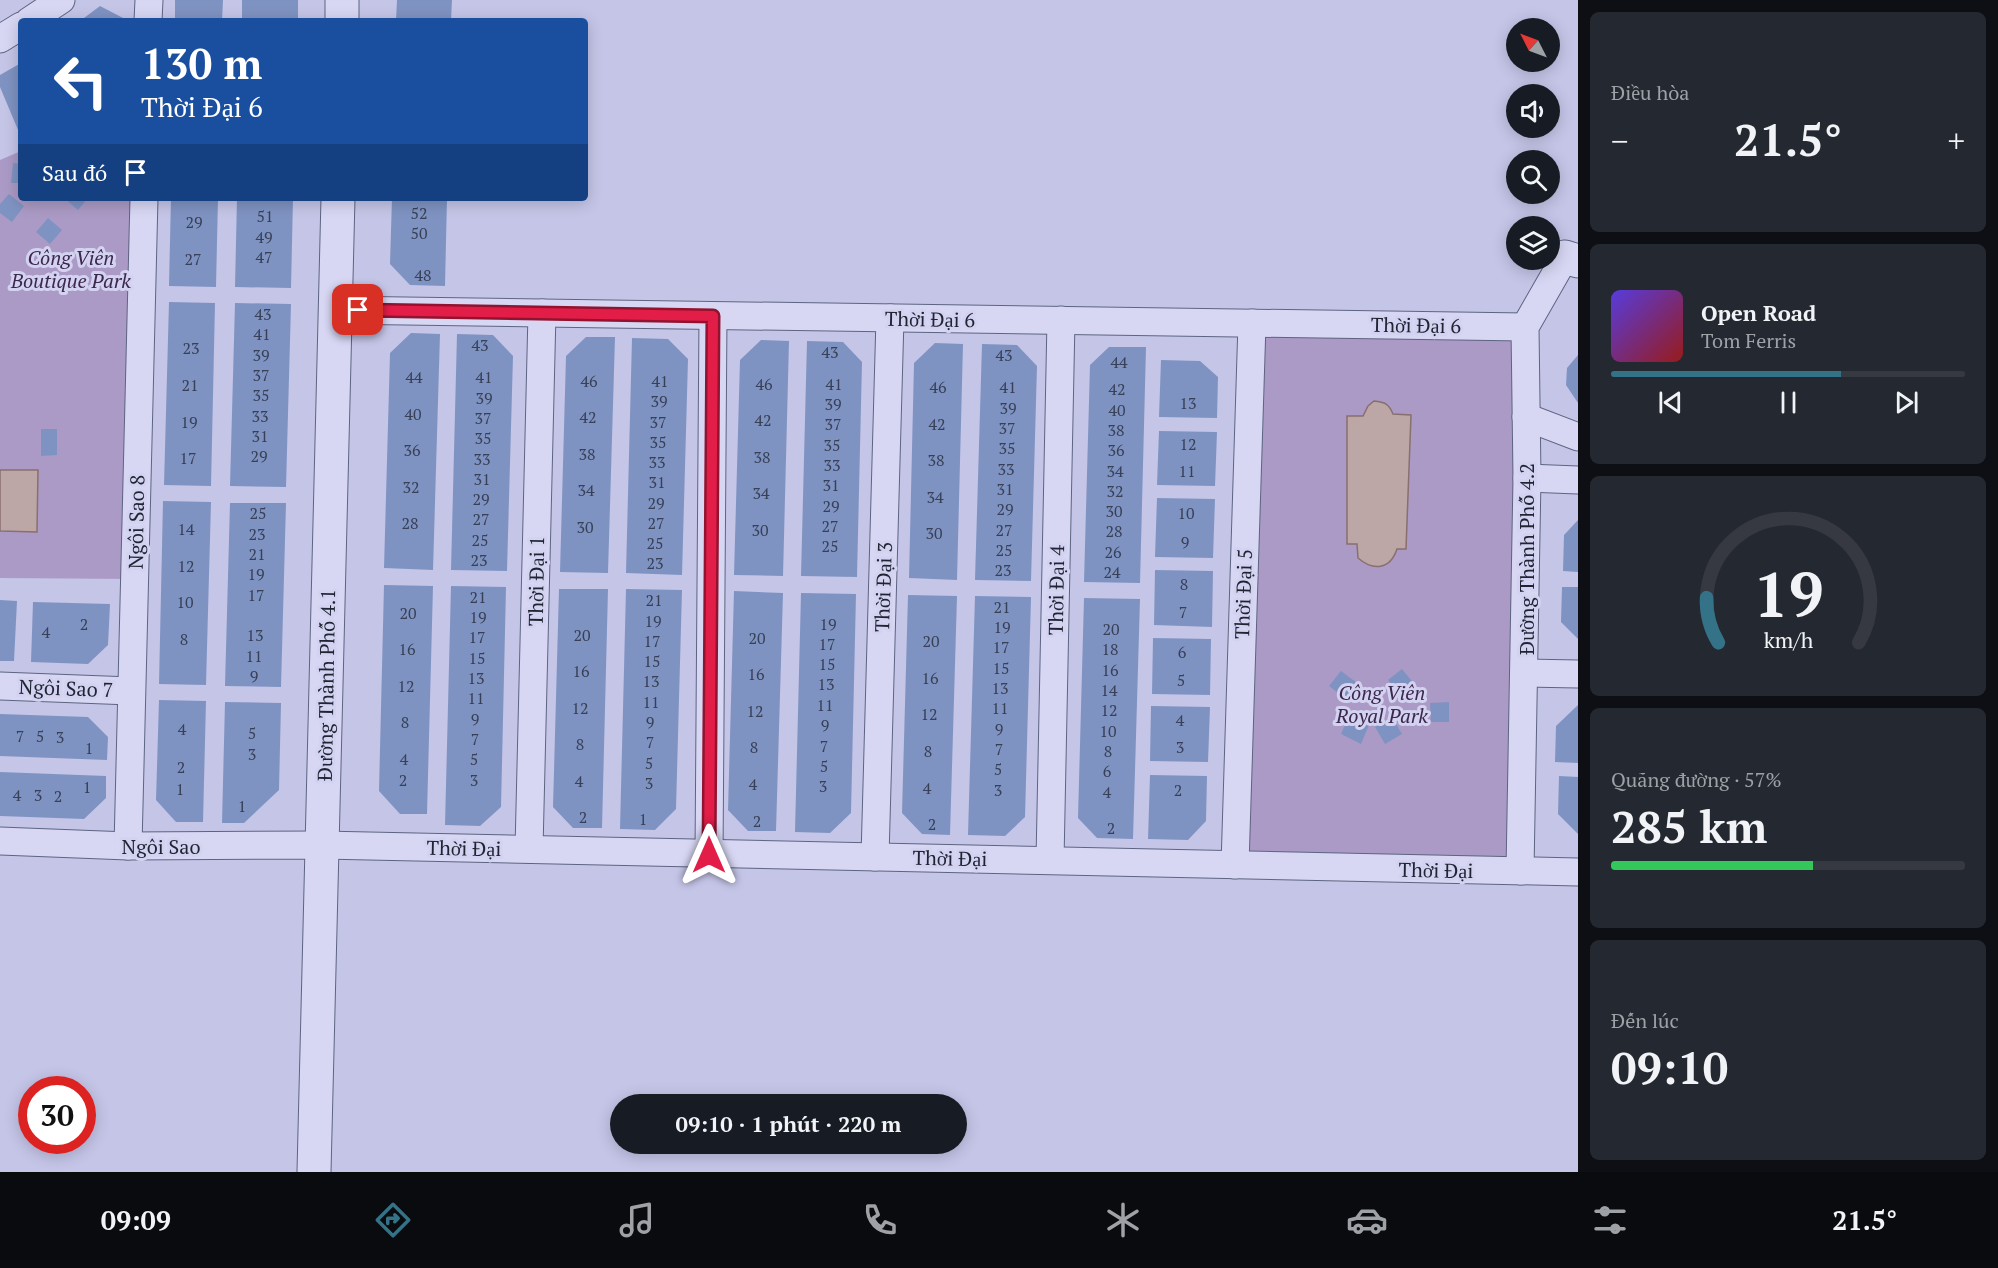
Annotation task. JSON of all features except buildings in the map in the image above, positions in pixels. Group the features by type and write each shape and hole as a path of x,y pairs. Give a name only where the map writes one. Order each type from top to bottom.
{"street":[{"path":"33,18 61,0"},
{"path":"148,18 149,0"},
{"path":"342,0 342,18"},
{"path":"0,39 18,28"},
{"name":"Ngôi Sao 8","path":"128,846 144,201"},
{"name":"Đường Thành Phố 4.1","path":"314,1172 338,201"},
{"path":"1525,327 1571,259"},
{"name":"Thời Đại 6","path":"335,310 1525,327"},
{"name":"Thời Đại 1","path":"529,849 542,313"},
{"path":"709,855 713,316"},
{"name":"Thời Đại 3","path":"875,857 890,318"},
{"name":"Thời Đại 4","path":"1050,860 1061,320"},
{"name":"Thời Đại 5","path":"1235,866 1251,323"},
{"name":"Đường Thành Phố 4.2","path":"1520,871 1527,478 1525,327"},
{"path":"1526,417 1578,436"},
{"path":"1527,478 1578,480"},
{"path":"1525,672 1578,674"},
{"name":"Ngôi Sao 7","path":"0,686 131,691"},
{"name":"Ngôi Sao","path":"0,841 128,846 322,845"},
{"name":"Thời Đại","path":"322,845 1578,872"}],"green space":[{"name":"Công Viên Boutique Park","path":"18,152 18,201 144,201 134,579 0,578 0,160"},
{"name":"Công Viên Royal Park","path":"1252,323 1525,327 1520,871 1235,865"}],"shaded area":[{"path":"1374,401 1386,404 1393,414 1411,415 1406,549 1397,549 1386,565 1380,566 1369,565 1358,558 1357,544 1347,544 1347,416 1363,416 1368,406"},
{"path":"0,470 38,470 37,532 0,531"}],"route":[{"path":"358,310 713,316 709,855"}]}
